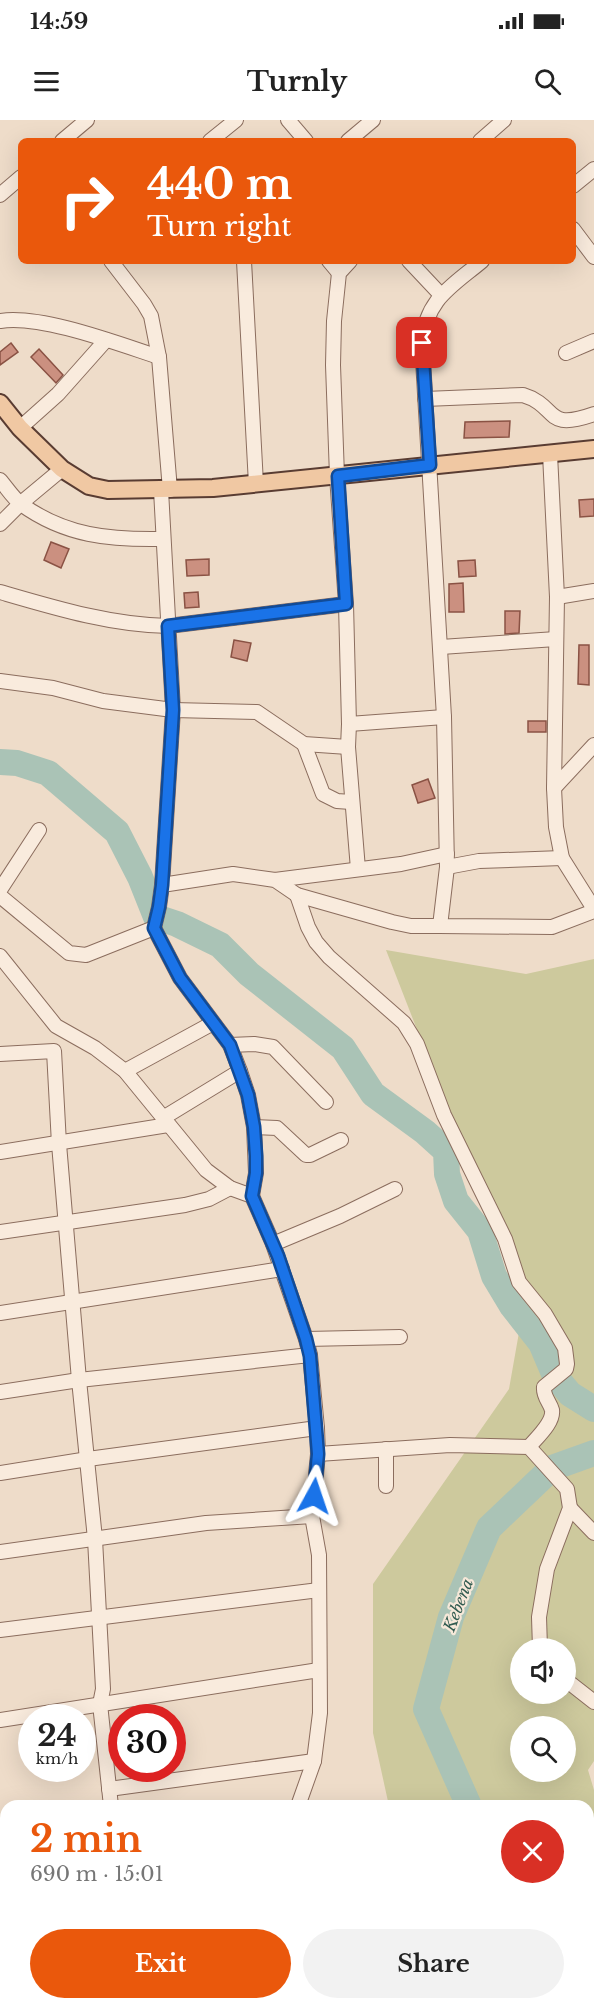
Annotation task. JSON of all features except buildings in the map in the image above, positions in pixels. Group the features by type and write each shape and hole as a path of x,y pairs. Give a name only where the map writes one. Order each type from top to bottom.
{"main road":[{"path":"0,403 20,428 62,469 89,486 108,490 166,490 256,484 594,449"}],"street":[{"path":"214,138 236,120"},
{"path":"288,120 303,138"},
{"path":"352,138 373,120"},
{"path":"65,138 82,122"},
{"path":"576,184 594,169"},
{"path":"0,195 18,180"},
{"path":"576,233 594,257"},
{"path":"113,264 151,316 159,357 166,490 162,539 173,710 162,885 156,919 180,978 230,1045 240,1071 248,1095 254,1127 256,1173 252,1196 273,1244 310,1356 318,1454 312,1516 319,1555 320,1713 314,1761 300,1800"},
{"path":"244,264 256,484"},
{"path":"332,264 339,273"},
{"path":"347,264 339,273 334,321 333,365 346,604 348,747 358,869"},
{"path":"412,264 441,295"},
{"path":"440,926 447,860 444,717 422,343 426,318 441,295 478,264"},
{"path":"0,321 12,319 28,321 106,340 159,357"},
{"path":"20,428 58,394 106,340"},
{"path":"566,353 594,341"},
{"path":"425,399 523,395 535,400 560,420 576,420 594,414"},
{"path":"275,880 297,896 411,926 552,927 594,910 562,858 556,826 554,788 557,597 550,454"},
{"path":"0,524 62,469"},
{"path":"0,480 20,504 74,531 96,537 126,540 162,539"},
{"path":"557,597 594,591"},
{"path":"0,592 117,622 168,626 346,604"},
{"path":"441,647 556,639"},
{"path":"0,681 53,688 103,700 173,710 257,712 304,744 348,747"},
{"path":"349,724 444,717"},
{"path":"304,744 324,794 337,801 351,802"},
{"path":"554,788 594,745"},
{"path":"0,891 39,830"},
{"path":"162,885 233,874 275,880 447,860 562,858"},
{"path":"0,896 69,953 76,956 86,955 156,919"},
{"path":"297,896 316,942 329,957 404,1023 417,1044 444,1115 505,1239 519,1282 544,1314 565,1348 567,1364 562,1373 548,1383 544,1392 552,1411 552,1417 528,1447"},
{"path":"2,962 56,1026 95,1048 125,1071 206,1170 230,1188 252,1196"},
{"path":"125,1071 213,1023"},
{"path":"56,1026 54,1051 59,1144 95,1539 103,1689 100,1704 110,1800"},
{"path":"230,1045 254,1044 273,1047 327,1102"},
{"path":"0,1054 54,1051"},
{"path":"0,1152 59,1144 166,1121 240,1071"},
{"path":"254,1127 278,1128 306,1155 341,1140"},
{"path":"0,1232 185,1205 209,1199 230,1188"},
{"path":"273,1244 340,1216 394,1189"},
{"path":"0,1313 282,1269"},
{"path":"306,1339 400,1337"},
{"path":"0,1392 79,1380 310,1356"},
{"path":"0,1473 317,1428"},
{"path":"318,1454 450,1445 528,1447 567,1489 570,1508 547,1569 539,1617 540,1638"},
{"path":"386,1449 386,1486"},
{"path":"570,1508 594,1533"},
{"path":"0,1552 206,1523 312,1516"},
{"path":"0,1630 319,1590"},
{"path":"0,1720 319,1670"},
{"path":"576,1688 594,1702"},
{"path":"109,1789 314,1761"}],"shaded area":[{"path":"386,950 526,974 594,959 594,1761 588,1770 594,1790 594,1800 388,1800 373,1733 373,1584 509,1389 524,1304"}],"waterway":[{"path":"0,762 17,763 48,773 117,832 140,877 156,917 177,924 220,945 249,974 343,1048 373,1094 425,1132 446,1151 447,1174 456,1201 480,1231 494,1276 512,1306 541,1343 555,1376 570,1394 594,1409"},
{"name":"Kebena","path":"466,1800 426,1709 451,1617 489,1528 552,1468 594,1453"}],"route":[{"path":"314,1496 318,1454 310,1356 278,1256 252,1196 256,1156 248,1095 230,1045 180,978 154,928 162,885 173,710 168,626 346,604 338,476 430,465 422,343"}]}
